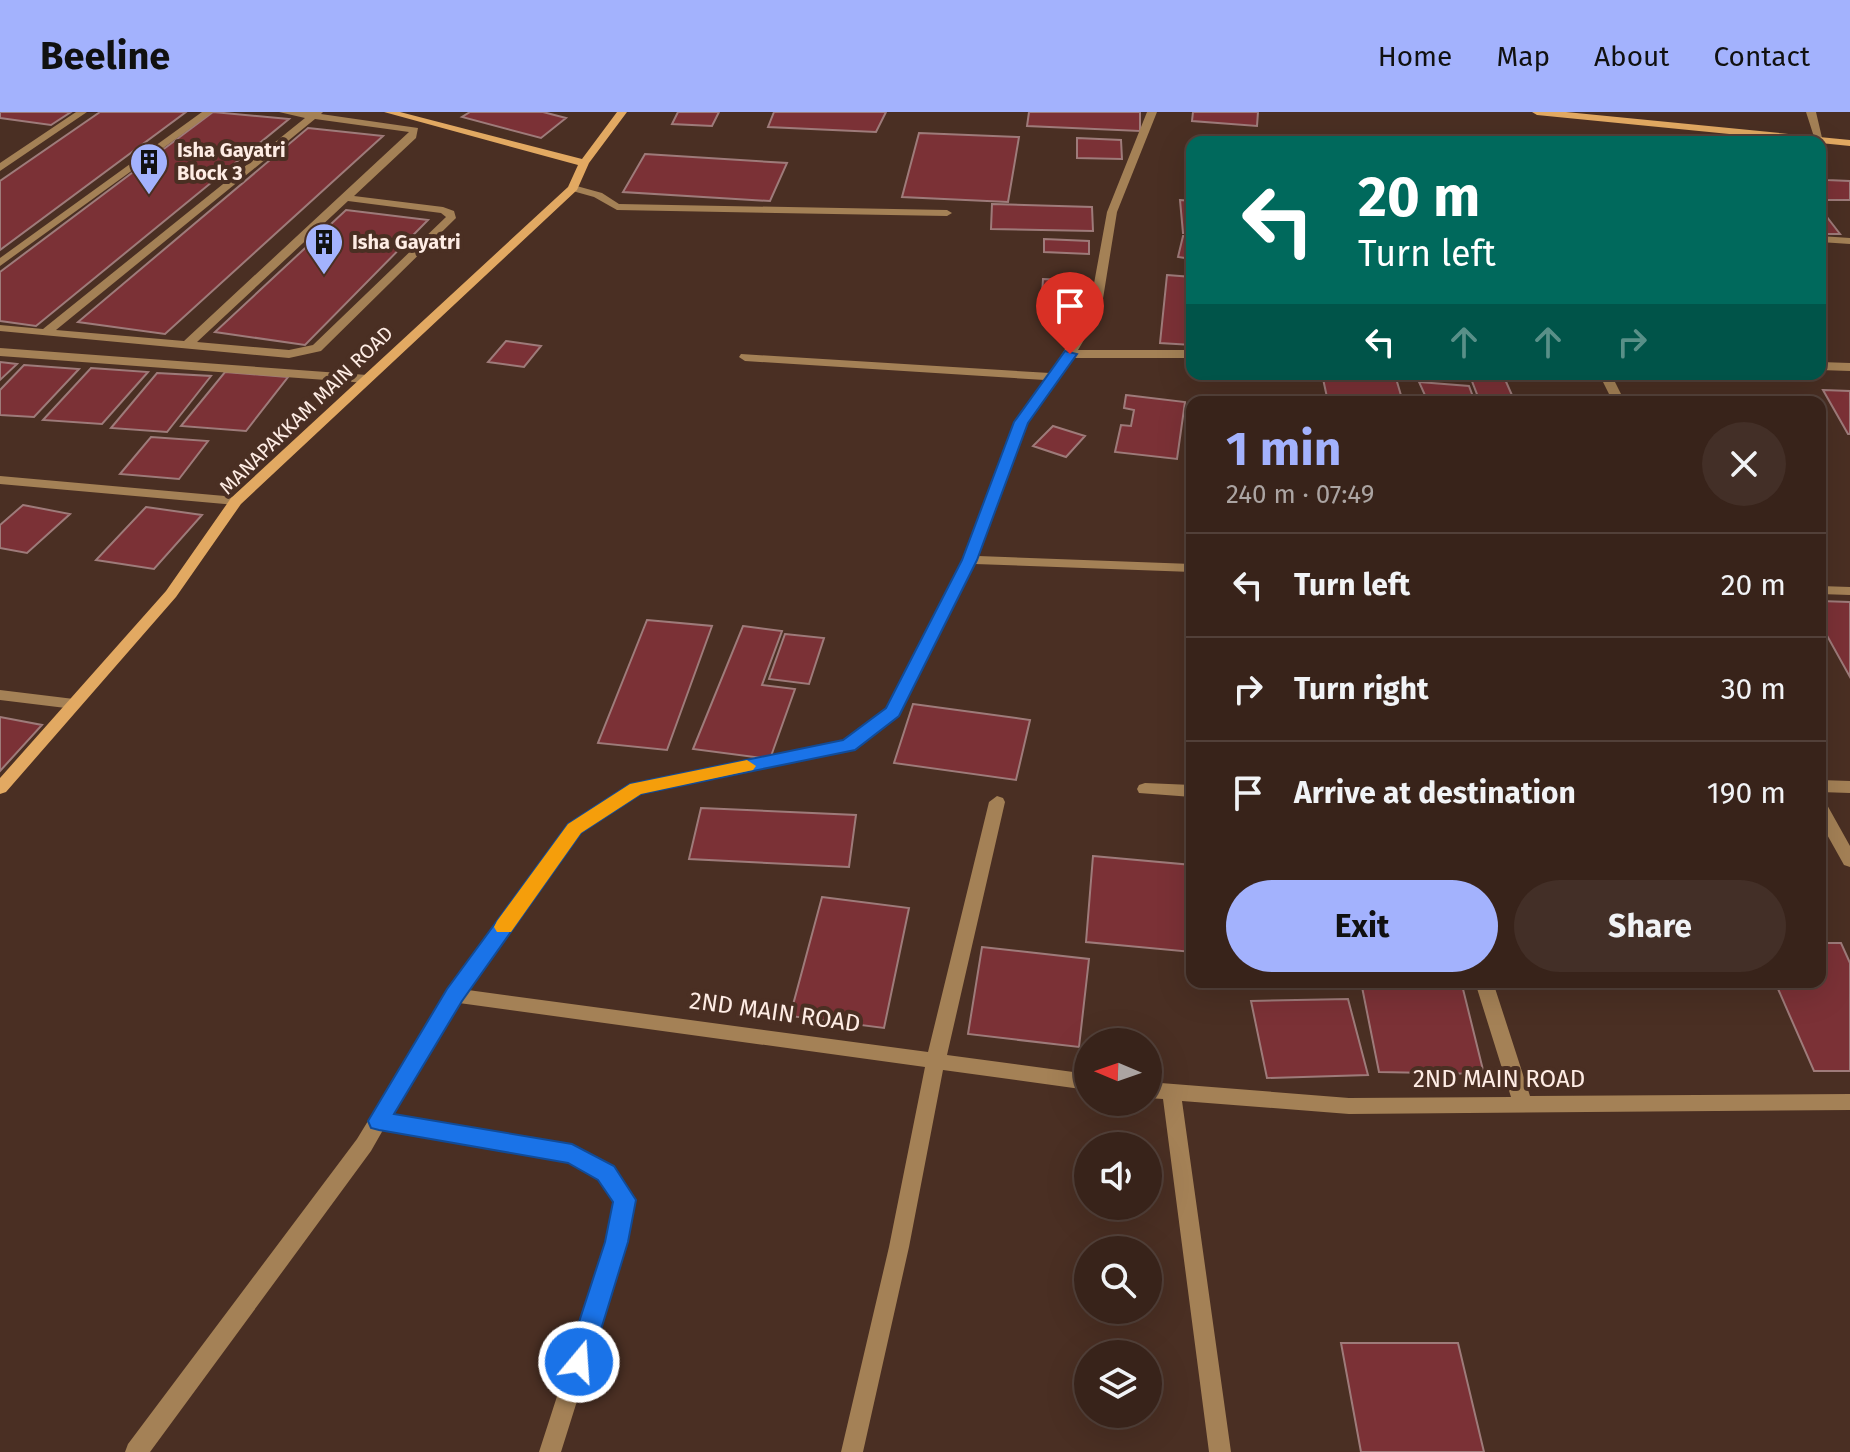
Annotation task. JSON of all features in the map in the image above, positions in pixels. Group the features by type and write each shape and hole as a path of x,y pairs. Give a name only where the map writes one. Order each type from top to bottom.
{"main road":[{"path":"389,112 584,163"},
{"name":"MANAPAKKAM MAIN ROAD","path":"0,788 171,594 236,501 573,188 584,163 622,112"},
{"path":"1537,112 1780,136"},
{"path":"1826,141 1850,143"}],"street":[{"path":"0,168 82,112"},
{"path":"0,263 208,112"},
{"path":"187,345 413,136 415,130 284,112"},
{"path":"136,1452 379,1121 454,995 575,828 636,789 849,745 893,712 970,560 1021,422 1070,354 1095,311 1112,212 1152,112"},
{"path":"1811,112 1819,136"},
{"path":"46,333 315,115"},
{"path":"573,188 598,195 617,207 947,213"},
{"path":"0,328 289,354 317,348 451,218 450,213 443,210 347,198"},
{"path":"1826,239 1850,241"},
{"path":"0,352 367,379"},
{"path":"1070,354 1186,354"},
{"path":"745,357 1054,377"},
{"path":"1826,366 1850,367"},
{"path":"0,480 236,501"},
{"path":"970,560 1186,568"},
{"path":"1826,590 1850,591"},
{"path":"0,695 74,704"},
{"path":"1826,786 1850,787"},
{"path":"1145,789 1186,791"},
{"path":"852,1452 899,1247 936,1060 997,802"},
{"path":"1826,818 1850,861"},
{"path":"1486,988 1523,1105"},
{"name":"2ND MAIN ROAD","path":"454,995 1074,1080"},
{"name":"2ND MAIN ROAD","path":"1162,1092 1349,1106 1850,1102"},
{"path":"1172,1094 1220,1452"},
{"path":"379,1121 572,1154 606,1173 625,1200 617,1242 550,1452"}],"building":[{"path":"0,112 71,112 51,125 0,118"},
{"path":"100,112 186,112 0,250 0,181"},
{"name":"Isha Gayatri Block 3","path":"213,112 289,119 36,326 0,321 0,272"},
{"path":"470,112 543,112 566,118 541,138 462,117"},
{"path":"678,112 719,112 712,126 672,124"},
{"path":"774,112 886,112 876,132 768,127"},
{"path":"1029,112 1140,112 1140,131 1027,126"},
{"path":"1193,112 1258,112 1257,126 1192,121"},
{"path":"308,128 383,136 165,334 78,322"},
{"path":"919,133 1019,137 1008,202 902,197"},
{"path":"1077,138 1121,140 1122,159 1077,158"},
{"path":"645,154 787,163 770,201 623,192"},
{"path":"1826,179 1850,181 1850,200 1826,200"},
{"path":"1180,200 1186,200 1186,233 1183,233"},
{"path":"992,204 1092,207 1093,231 991,229"},
{"name":"Isha Gayatri","path":"346,210 428,220 305,345 215,332"},
{"path":"1826,216 1840,234 1826,234"},
{"path":"1183,236 1186,236 1186,258 1178,257"},
{"path":"1044,239 1089,241 1089,254 1044,252"},
{"path":"1167,275 1186,277 1186,345 1160,343"},
{"path":"1043,279 1090,281 1089,297 1042,295"},
{"path":"506,341 541,346 524,367 488,362"},
{"path":"0,362 17,364 0,380"},
{"path":"24,365 79,369 34,417 0,415 0,390"},
{"path":"91,368 148,372 102,424 43,420"},
{"path":"225,372 288,377 246,431 181,426"},
{"path":"157,373 211,376 167,432 111,428"},
{"path":"1323,380 1396,380 1401,396 1327,396"},
{"path":"1472,380 1505,380 1512,396 1478,396"},
{"path":"1419,382 1469,386 1473,396 1425,396"},
{"path":"1823,390 1850,391 1850,434 1848,434"},
{"path":"1126,395 1185,402 1177,459 1115,452 1121,425 1131,426 1134,410 1124,408"},
{"path":"1053,426 1085,436 1066,457 1033,446"},
{"path":"151,437 208,441 179,479 120,474"},
{"path":"23,505 70,514 27,553 0,548 0,525"},
{"path":"146,507 202,515 154,569 96,560"},
{"path":"1826,601 1850,602 1850,677 1826,634"},
{"path":"647,620 712,626 667,750 598,743"},
{"path":"743,626 782,631 762,685 795,689 770,759 693,749"},
{"path":"785,634 824,638 809,684 769,679"},
{"path":"913,704 1030,720 1016,780 894,763"},
{"path":"0,717 42,725 0,771"},
{"path":"701,808 856,815 849,867 689,859"},
{"path":"1093,856 1186,864 1186,951 1086,942"},
{"path":"822,897 909,908 884,1028 790,1016"},
{"path":"1826,943 1841,943 1850,963 1850,1071 1814,1071 1778,988 1826,988"},
{"path":"982,947 1089,959 1081,1028 1074,1028 1074,1046 968,1034"},
{"path":"1362,988 1463,988 1484,1074 1379,1072"},
{"path":"1348,999 1368,1075 1267,1078 1251,1001"},
{"path":"1341,1343 1458,1343 1484,1452 1361,1452"}],"slow traffic":[{"path":"504,927 575,828 636,789 747,766"}],"place":[{"name":"Isha Gayatri Block 3","path":"149,196"},
{"name":"Isha Gayatri","path":"324,276"}],"route":[{"path":"579,1362 617,1242 625,1200 606,1173 572,1154 379,1121 454,995 575,828 636,789 849,745 893,712 970,560 1021,422 1070,354"}]}
